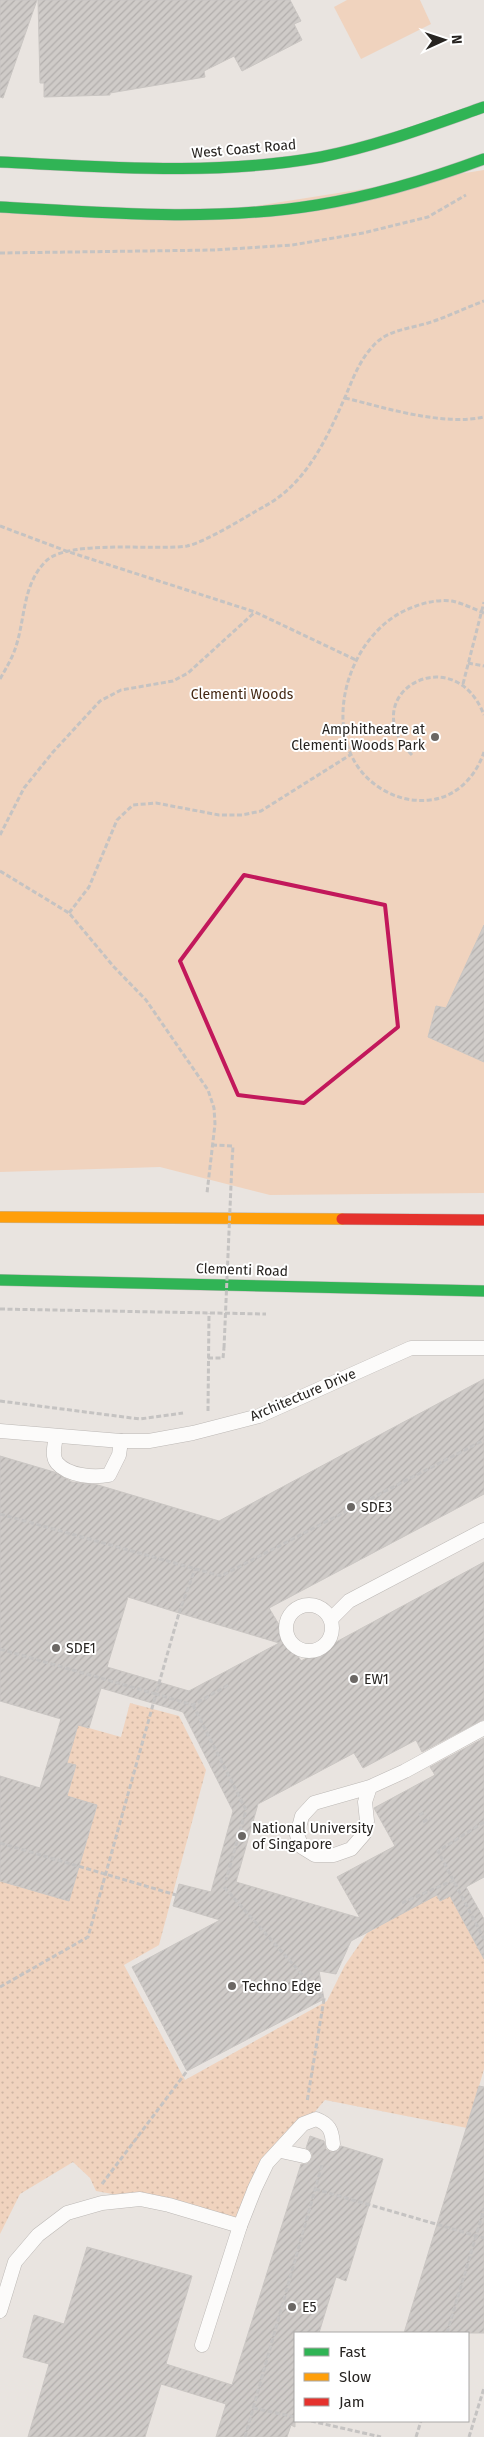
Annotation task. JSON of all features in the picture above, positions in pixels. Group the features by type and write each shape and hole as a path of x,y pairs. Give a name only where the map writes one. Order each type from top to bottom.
{"main road":[{"name":"West Coast Road","path":"0,162 170,169 258,165 365,147 484,107"},
{"path":"0,207 166,214 259,212 380,194 436,178 484,159"},
{"path":"0,1217 484,1220"},
{"name":"Clementi Road","path":"0,1280 484,1290"}],"lane":[{"name":"Architecture Drive","path":"0,1431 121,1441 149,1441 259,1416 412,1348 484,1348"},
{"path":"56,1436 54,1453 56,1463 69,1472 98,1478 109,1475 119,1455 121,1441"},
{"path":"331,1619 349,1602 366,1592 484,1530"},
{"path":"370,1787 365,1802 367,1821 364,1834 351,1849 334,1855 315,1855 302,1847 297,1835 302,1816 314,1803 370,1787 405,1771 484,1728"},
{"path":"202,2345 240,2226 267,2163 303,2124 316,2119 326,2123 332,2133 333,2144"},
{"path":"280,2151 304,2156"},
{"path":"0,2311 15,2262 38,2235 67,2213 102,2203 140,2199 169,2205 240,2226"}],"path":[{"path":"0,679 14,652 27,592 34,575 48,559 69,552 122,546 168,548 190,545 278,499 312,463 345,398 358,367 373,346 385,336 400,330 429,323 484,301"},
{"path":"345,398 435,417 463,419 484,417"},
{"path":"0,526 69,552 254,612 356,660"},
{"path":"483,612 445,600 424,603 388,619 374,632 356,660 346,689 344,732 350,755 361,772 390,795 416,800 432,800 444,796 465,784 477,769 484,752"},
{"path":"463,684 483,612 484,602"},
{"path":"0,835 24,788 53,752 100,701 121,690 173,681 188,673 254,612"},
{"path":"468,663 484,666"},
{"path":"412,755 401,744 395,729 394,712 399,696 411,685 430,678 447,678 463,684 475,696 484,715"},
{"path":"68,913 89,887 117,820 133,805 156,803 219,815 242,815 260,811 350,755"},
{"path":"0,871 68,913 114,967 146,1000 208,1090 214,1108 215,1124 210,1162"},
{"path":"208,1358 223,1358 233,1146 212,1145"},
{"path":"208,1284 210,1315 208,1429"},
{"path":"0,1401 140,1419 189,1412"},
{"path":"198,1411 208,1410"},
{"path":"0,1514 221,1576 484,1440"},
{"path":"0,1987 88,1937 178,1615 195,1569"},
{"path":"0,1649 193,1705 228,1685"},
{"path":"193,1705 246,1810 226,1880"},
{"path":"419,1815 426,1812"},
{"path":"422,1822 430,1818"},
{"path":"484,1822 438,1850 484,1938"},
{"path":"0,1842 176,1895"},
{"path":"402,1903 454,1880"},
{"path":"224,1887 324,1999 303,2124"},
{"path":"96,2192 187,2071"},
{"path":"245,2437 323,2164"},
{"path":"315,2189 484,2238"},
{"path":"447,2332 484,2209"},
{"path":"469,2437 484,2388"},
{"path":"253,2408 294,2417"},
{"path":"315,2422 381,2437"},
{"path":"416,2437 421,2422"}],"highlighted area":[{"path":"244,875 385,905 398,1027 304,1103 238,1095 180,961"}],"green space":[{"path":"347,0 420,0 431,24 361,59 334,7"},
{"name":"Clementi Woods","path":"484,170 484,1193 270,1195 160,1167 0,1172 0,212 166,220"},
{"path":"130,1703 179,1716 206,1770 159,1945 124,1965 185,2080 327,2001 345,1965 367,1933 436,1895 440,1901 450,1896 484,1959 484,2069 467,2128 325,2100 281,2151 240,2226 140,2199 96,2191 90,2178 73,2162 20,2194 0,2234 0,1881 69,1901 97,1805 67,1796 76,1766 67,1763 78,1725 121,1737"}],"building":[{"path":"0,0 37,0 3,98 0,97"},
{"path":"38,0 290,0 301,21 294,24 302,40 242,71 234,56 204,71 205,77 110,93 110,95 44,97 44,83 40,83"},
{"path":"484,925 484,1062 428,1037 436,1006 446,1008"},
{"path":"484,1379 484,1494 269,1608 301,1661 484,1562 484,1719 422,1752 416,1740 363,1768 354,1753 258,1804 236,1882 360,1918 337,1877 395,1846 374,1808 435,1775 430,1767 484,1738 484,1877 466,1887 484,1919 484,1959 450,1896 440,1901 437,1895 351,1941 336,1974 319,1971 324,1999 187,2071 132,1967 220,1920 173,1906 179,1884 211,1892 233,1811 183,1712 101,1688 89,1728 78,1725 67,1763 76,1765 67,1796 97,1805 69,1901 0,1881 0,1776 40,1788 61,1719 0,1701 0,1456 54,1472 72,1482 98,1485 219,1521","holes":["128,1597 279,1643 189,1691 107,1667"]},
{"path":"479,2086 484,2087 484,2333 404,2332"},
{"path":"310,2136 324,2141 326,2149 330,2152 338,2151 341,2146 383,2159 346,2281 336,2277 319,2332 294,2332 295,2427 291,2425 287,2437 216,2437 226,2404 161,2384 145,2437 28,2437 49,2364 23,2357 34,2315 64,2324 87,2247 192,2276 166,2364 232,2385 301,2164 307,2164 312,2158 312,2153 306,2148"}],"traffic: fast":[{"path":"0,162 161,168 202,168 281,163 321,157 363,147 484,107"},
{"path":"0,207 158,215 198,215 278,210 317,205 381,192 484,159"},
{"path":"0,1280 484,1291"}],"traffic: slow":[{"path":"0,1217 342,1219"}],"traffic: jam":[{"path":"342,1219 484,1220"}],"place":[{"name":"Amphitheatre at Clementi Woods Park","path":"435,737"},
{"name":"SDE3","path":"351,1507"},
{"name":"SDE1","path":"56,1648"},
{"name":"EW1","path":"354,1679"},
{"name":"National University of Singapore","path":"242,1836"},
{"name":"Techno Edge","path":"232,1986"},
{"name":"E5","path":"292,2307"}]}
